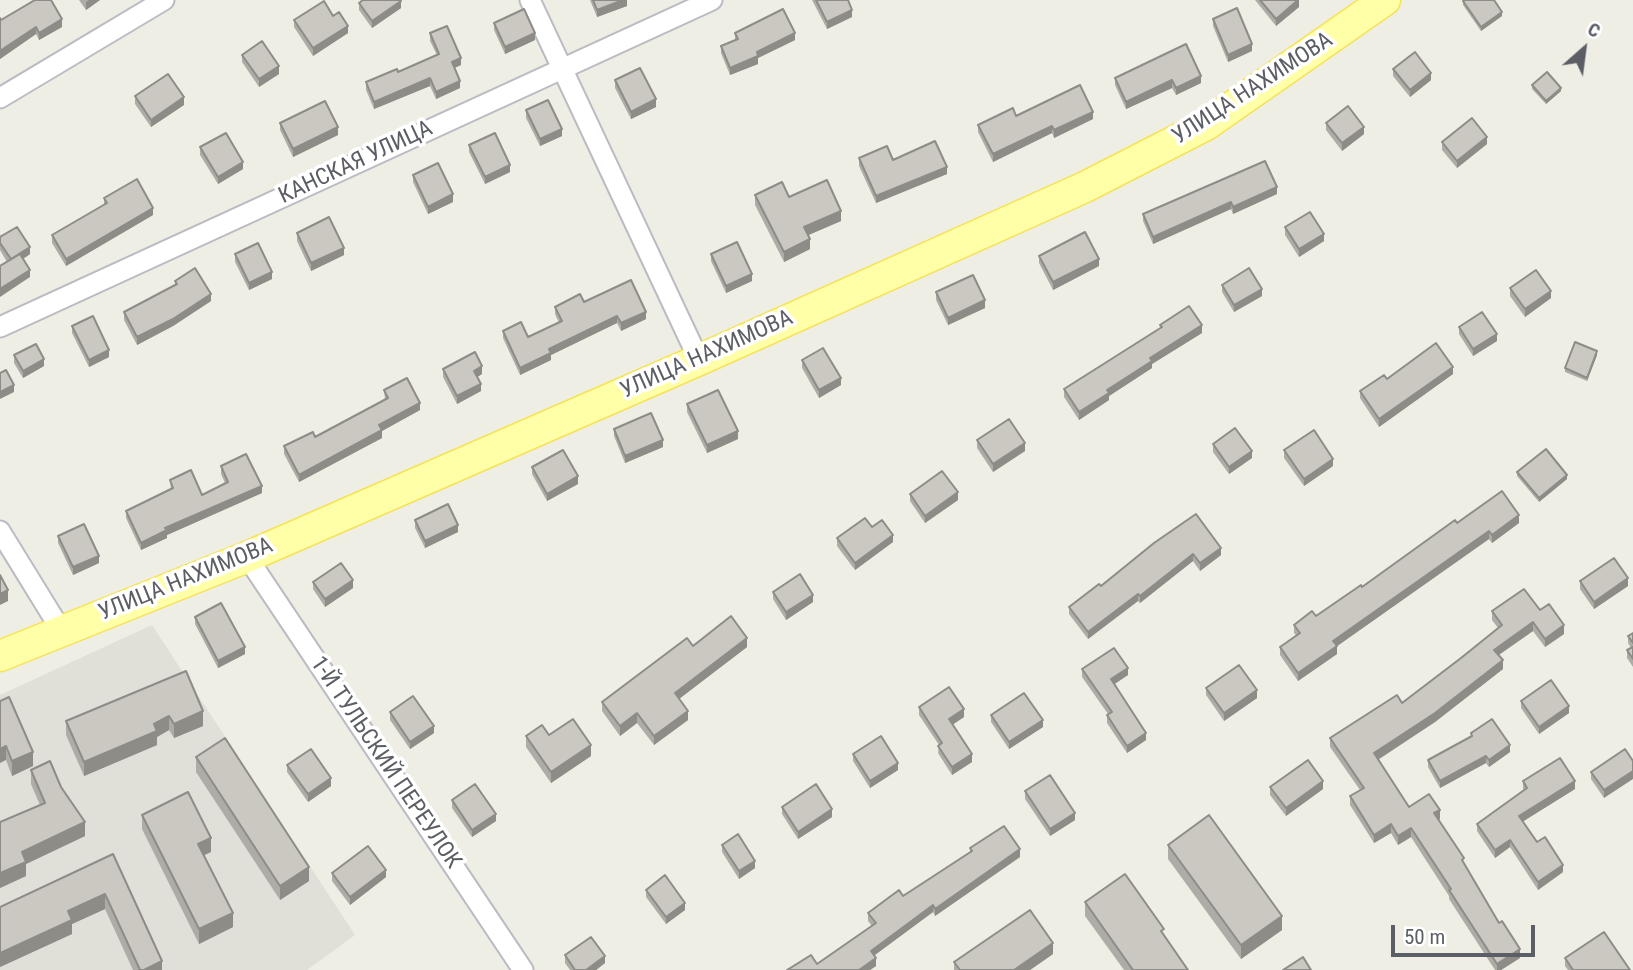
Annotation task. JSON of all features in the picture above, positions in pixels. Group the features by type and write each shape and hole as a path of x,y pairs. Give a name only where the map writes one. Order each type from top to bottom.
{"main road":[{"name":"УЛИЦА НАХИМОВА","path":"0,656 247,557 699,360 1085,187 1206,125 1385,0"}],"street":[{"path":"0,98 163,0"},
{"path":"530,0 699,360"},
{"name":"КАНСКАЯ УЛИЦА","path":"0,327 712,0"},
{"path":"0,531 61,630"},
{"name":"1-Й ТУЛЬСКИЙ ПЕРЕУЛОК","path":"247,557 523,970"}],"shaded area":[{"path":"152,625 355,935 307,970 0,970 0,695"}],"building":[{"path":"35,0 51,0 62,19 39,33 36,27 0,51 0,18 1,20"},
{"path":"363,0 401,1 372,21 359,3"},
{"path":"593,0 623,0 597,10"},
{"path":"816,0 848,0 852,10 827,22"},
{"path":"1260,0 1298,0 1276,19"},
{"path":"1494,0 1502,12 1481,27 1463,1"},
{"path":"324,1 333,16 339,12 348,26 313,48 294,20"},
{"path":"1237,8 1252,44 1228,55 1213,19"},
{"path":"524,9 535,33 505,47 494,23"},
{"path":"783,9 795,33 757,52 758,56 730,68 721,46 738,39 735,33"},
{"path":"447,26 461,58 452,62 460,81 436,92 430,78 374,102 366,82 397,69 398,72 439,54 430,33"},
{"path":"262,41 279,66 259,79 242,55"},
{"path":"1186,44 1201,76 1176,88 1172,80 1126,102 1115,78"},
{"path":"1415,52 1431,73 1410,90 1393,69"},
{"path":"640,68 656,99 631,112 615,80"},
{"path":"1547,72 1561,88 1546,101 1532,85"},
{"path":"168,74 184,97 151,120 135,96"},
{"path":"1080,85 1093,112 1054,130 1052,126 993,154 978,125 1013,108 1016,116"},
{"path":"548,100 562,129 540,139 526,110"},
{"path":"325,101 338,127 293,149 280,123"},
{"path":"1348,106 1364,127 1342,143 1326,123"},
{"path":"1472,118 1487,137 1457,161 1442,142"},
{"path":"226,133 243,162 218,177 200,147"},
{"path":"495,133 510,165 485,177 469,145"},
{"path":"935,141 947,167 876,196 859,158 887,146 893,160"},
{"path":"1265,161 1277,187 1233,207 1231,202 1153,237 1143,214"},
{"path":"438,163 453,194 428,207 413,175"},
{"path":"137,179 153,208 66,259 52,235 107,203 104,198"},
{"path":"827,180 841,211 804,227 810,239 784,252 755,195 782,182 789,197"},
{"path":"1310,212 1324,234 1299,249 1285,227"},
{"path":"329,217 344,248 311,263 297,233"},
{"path":"17,227 30,247 11,259 0,243 0,237"},
{"path":"1085,232 1099,259 1053,282 1039,256"},
{"path":"737,242 752,274 726,286 711,254"},
{"path":"258,243 272,272 249,283 235,254"},
{"path":"20,254 30,270 0,289 0,266"},
{"path":"195,268 211,294 173,319 137,337 124,312 177,284 175,281"},
{"path":"1249,268 1262,289 1234,305 1222,285"},
{"path":"1536,270 1551,291 1525,309 1510,288"},
{"path":"973,275 985,300 948,318 936,292"},
{"path":"631,280 646,312 621,323 617,316 549,349 551,353 520,368 503,331 521,322 528,337 562,321 555,307 580,294 584,302"},
{"path":"1189,306 1202,325 1150,358 1152,361 1079,412 1064,389 1162,327 1160,325"},
{"path":"1482,312 1497,334 1473,349 1459,327"},
{"path":"93,316 109,350 89,360 72,326"},
{"path":"1575,342 1597,351 1587,378 1565,368"},
{"path":"1436,343 1453,367 1379,419 1360,391 1384,375 1387,379"},
{"path":"36,344 44,359 23,371 14,355"},
{"path":"823,348 841,378 819,390 802,360"},
{"path":"475,352 482,366 474,371 481,384 457,396 443,369"},
{"path":"6,370 14,385 0,392 0,373"},
{"path":"407,378 420,403 379,425 382,430 299,475 284,446 313,432 315,437 388,398 384,390"},
{"path":"718,390 738,431 707,445 687,404"},
{"path":"651,413 663,440 625,456 614,429"},
{"path":"1009,419 1025,443 993,464 977,440"},
{"path":"1235,428 1252,451 1229,467 1213,444"},
{"path":"1314,430 1333,459 1304,479 1284,450"},
{"path":"1546,449 1567,475 1539,498 1517,472"},
{"path":"563,450 578,476 547,494 532,467"},
{"path":"246,454 262,486 165,528 167,530 141,543 126,511 173,488 170,480 191,470 202,495 228,482 221,466"},
{"path":"942,471 958,492 925,516 910,494"},
{"path":"1502,491 1519,515 1492,535 1489,531 1333,641 1337,646 1298,673 1280,647 1300,633 1294,625 1312,611 1316,616 1361,585 1362,587 1455,520 1457,523"},
{"path":"448,504 458,525 425,541 415,520"},
{"path":"1196,514 1221,548 1200,563 1193,554 1140,596 1138,594 1088,632 1069,607"},
{"path":"865,518 872,527 882,520 893,535 855,563 837,538"},
{"path":"84,524 99,556 73,567 58,536"},
{"path":"1614,558 1628,578 1594,602 1580,581"},
{"path":"341,563 353,580 325,599 313,582"},
{"path":"800,574 813,595 786,612 773,592"},
{"path":"0,575 8,590 0,594"},
{"path":"1524,589 1540,610 1549,604 1564,625 1545,639 1533,622 1494,650 1503,660 1435,713 1374,753 1409,807 1429,794 1440,810 1434,813 1464,858 1462,860 1499,923 1502,921 1520,949 1497,964 1411,828 1398,836 1391,824 1374,835 1350,796 1364,788 1330,738 1397,695 1402,703 1461,658 1502,625 1492,611"},
{"path":"221,603 245,647 218,661 195,617"},
{"path":"731,616 747,638 675,693 688,711 654,736 637,713 620,726 602,702 687,638 693,646"},
{"path":"1633,647 1633,659 1627,650"},
{"path":"1114,648 1128,668 1111,679 1146,733 1127,746 1107,715 1112,712 1082,669"},
{"path":"1239,665 1257,690 1224,713 1206,688"},
{"path":"186,671 203,711 174,724 169,716 154,724 157,731 84,762 66,721"},
{"path":"1551,680 1569,706 1539,727 1521,701"},
{"path":"949,687 964,709 949,719 972,754 952,767 938,746 942,743 919,707"},
{"path":"1024,693 1043,720 1009,742 991,715"},
{"path":"413,696 434,726 410,742 390,712"},
{"path":"9,697 33,752 12,761 6,746 0,749 0,701"},
{"path":"573,719 591,745 551,772 526,736 542,725 549,735"},
{"path":"1492,719 1510,745 1489,760 1486,756 1440,781 1428,760 1472,736 1471,733"},
{"path":"881,736 898,763 870,781 853,754"},
{"path":"225,738 309,867 280,886 196,757"},
{"path":"311,749 331,778 308,794 287,765"},
{"path":"1625,749 1633,761 1633,771 1604,790 1591,772"},
{"path":"1560,758 1575,781 1519,816 1537,842 1545,837 1563,865 1538,882 1510,840 1495,850 1477,824 1527,788 1523,781"},
{"path":"1308,760 1323,781 1286,808 1270,787"},
{"path":"50,761 61,787 85,822 22,852 26,862 0,873 0,822 45,803 31,770"},
{"path":"1050,775 1075,813 1050,829 1025,791"},
{"path":"475,784 496,814 472,830 452,800"},
{"path":"816,784 832,809 798,832 782,807"},
{"path":"188,792 211,838 198,844 233,913 199,929 142,815"},
{"path":"1209,815 1282,916 1241,945 1168,845"},
{"path":"1004,826 1020,849 935,909 933,905 871,951 876,958 859,970 787,970 811,955 817,964 876,923 868,913 899,890 903,896 972,851 970,848"},
{"path":"738,834 755,861 739,871 722,845"},
{"path":"368,846 386,870 350,897 332,873"},
{"path":"113,854 162,961 140,970 105,894 68,911 72,920 0,953 0,907"},
{"path":"1125,874 1164,929 1161,931 1188,970 1133,970 1085,902"},
{"path":"665,875 685,903 666,917 646,890"},
{"path":"1030,910 1053,943 1014,970 960,970 954,962"},
{"path":"1604,932 1630,970 1573,970 1565,958"},
{"path":"591,937 605,956 586,970 575,970 565,955"},
{"path":"1303,957 1311,970 1283,970"}]}
